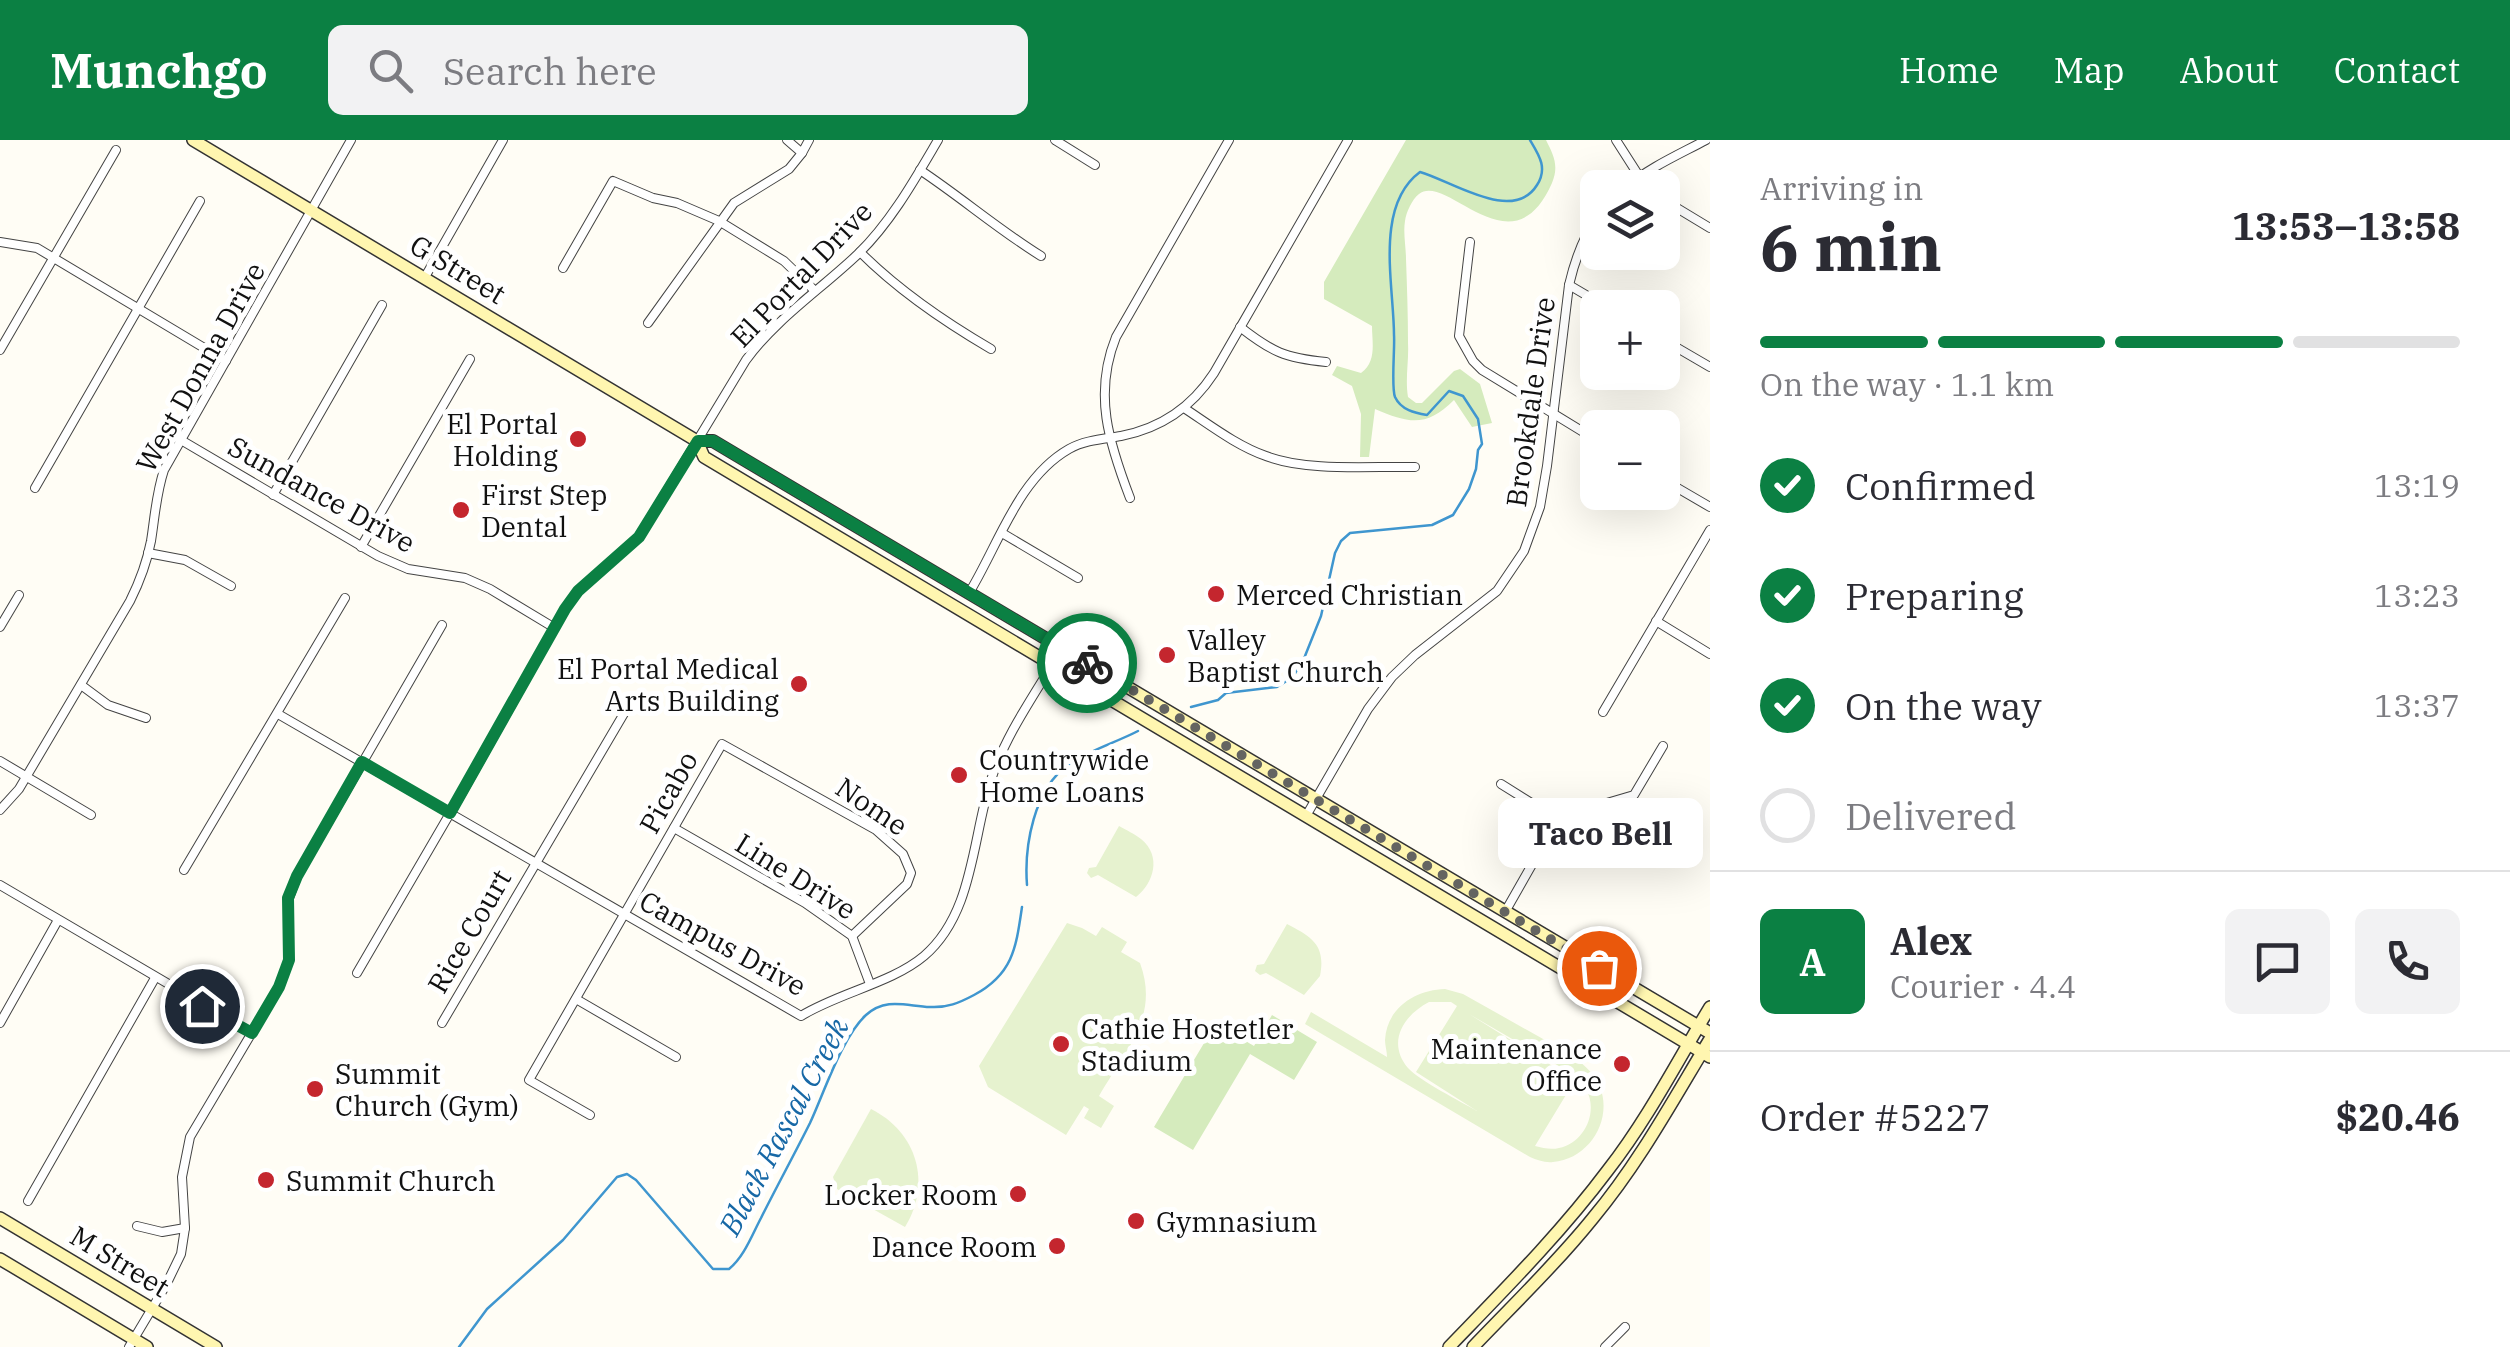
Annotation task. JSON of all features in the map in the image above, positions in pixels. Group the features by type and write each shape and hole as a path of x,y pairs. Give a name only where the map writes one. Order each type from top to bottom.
{"street":[{"name":"G Street","path":"194,140 698,441 713,441 1706,1033"},
{"name":"West Donna Drive","path":"0,810 27,777 130,600 143,572 164,470 351,140"},
{"path":"425,278 503,140"},
{"path":"786,140 802,152"},
{"path":"648,323 734,203 780,176 809,140"},
{"name":"El Portal Drive","path":"357,974 578,591 639,537 758,343 860,252 892,213 938,140"},
{"path":"1055,140 1096,165"},
{"path":"1130,498 1109,438 1105,369 1116,337 1229,140"},
{"path":"969,594 1031,485 1052,461 1090,441 1149,429 1184,408 1207,384 1348,140"},
{"path":"1616,140 1635,170"},
{"path":"1650,170 1706,140"},
{"path":"0,350 116,150"},
{"path":"920,170 1041,256"},
{"path":"564,268 613,181 719,221 784,261 814,290"},
{"path":"35,488 200,201"},
{"path":"1680,210 1710,228"},
{"path":"0,242 37,248 226,361"},
{"path":"1470,242 1458,336 1482,370 1580,430"},
{"name":"Brookdale Drive","path":"1306,816 1368,709 1392,677 1414,655 1497,591 1524,552 1540,507 1569,285 1580,247"},
{"path":"860,252 907,295 990,349"},
{"path":"1569,285 1580,291"},
{"path":"273,494 382,306"},
{"path":"1240,327 1284,356 1326,362"},
{"path":"1680,350 1710,367"},
{"path":"361,546 470,359"},
{"path":"1184,408 1244,446 1280,461 1299,465 1415,467"},
{"name":"Sundance Drive","path":"180,440 408,570 465,578 554,627"},
{"name":"G Street","path":"698,441 704,457 1706,1055"},
{"path":"1680,490 1710,507"},
{"path":"1603,712 1710,530"},
{"path":"1002,532 1078,578"},
{"path":"148,552 184,560 232,586"},
{"path":"0,627 18,595"},
{"path":"184,870 345,598"},
{"path":"1656,622 1710,654"},
{"path":"131,1343 181,1254 185,1228 182,1177 190,1137 279,987 289,960 288,898 297,876 442,625"},
{"name":"Campus Drive","path":"278,714 800,1016 900,971 940,939 956,914 996,764 1052,665"},
{"path":"81,685 108,705 146,718"},
{"name":"Rice Court","path":"442,1022 626,710"},
{"name":"Picabo","path":"590,1115 529,1080 722,744"},
{"name":"Nome","path":"722,744 863,822 903,854 911,872 907,884 852,936"},
{"path":"1501,784 1559,817 1634,795 1664,746"},
{"path":"0,761 92,815"},
{"path":"1494,928 1559,817"},
{"name":"Line Drive","path":"674,828 806,903 852,936 870,984"},
{"path":"0,885 252,1033"},
{"path":"0,1023 58,920"},
{"path":"28,1201 155,978"},
{"path":"576,999 676,1056"},
{"path":"1473,1347 1595,1216 1644,1148 1706,1055 1710,1008"},
{"path":"1448,1347 1539,1253 1610,1168 1688,1044 1706,1033"},
{"path":"1595,1216 1592,1205 1609,1180 1610,1168"},
{"name":"M Street","path":"0,1218 216,1347"},
{"path":"137,1226 162,1232 185,1228"},
{"path":"0,1259 131,1343 147,1347"},
{"path":"1606,1347 1625,1327"}],"green space":[{"path":"1406,140 1546,140 1555,171 1536,209 1518,220 1500,221 1431,191 1414,199 1404,230 1408,397 1422,403 1460,369 1480,384 1492,423 1472,427 1454,400 1435,415 1418,420 1398,418 1375,409 1369,457 1360,457 1361,414 1352,386 1332,375 1337,366 1361,373 1366,368 1372,351 1372,326 1324,299 1324,282"},
{"path":"1119,826 1141,839 1152,853 1151,877 1136,897 1098,875 1091,878 1087,873 1089,868 1096,867"},
{"name":"Cathie Hostetler Stadium","path":"1067,923 1096,936 1102,927 1127,942 1121,952 1140,963 1146,1000 1137,1033 1099,1096 1114,1106 1101,1128 1084,1118 1089,1109 1084,1106 1066,1135 988,1087 979,1066"},
{"path":"1287,924 1310,938 1321,957 1320,976 1304,995 1266,973 1260,975 1255,971 1257,965 1264,964"},
{"path":"1434,990 1463,994 1586,1067 1597,1081 1603,1100 1600,1124 1587,1146 1553,1162 1530,1157 1305,1024 1311,1012 1387,1057 1385,1040 1391,1018 1405,1002","holes":["1429,1002 1451,1002 1457,1006 1416,1072 1477,1111 1421,1079 1408,1068 1398,1049 1406,1022","1469,1014 1576,1076 1583,1084 1590,1098 1590,1116 1576,1140 1556,1149 1535,1146 1575,1080"]},
{"path":"1272,1015 1317,1042 1294,1080 1250,1054 1193,1150 1154,1127 1216,1023 1254,1046"},
{"path":"871,1109 900,1131 915,1160 918,1193 905,1227 837,1189 833,1177"}],"waterway":[{"name":"Black Rascal Creek","path":"1191,707 1218,700 1226,693 1277,687 1293,677 1321,616 1341,541 1350,533 1432,525 1453,515 1469,489 1482,444 1478,419 1463,396 1449,391 1427,415 1405,408 1395,397 1392,226 1406,187 1420,172 1498,200 1513,201 1526,196 1542,173 1530,140"},
{"name":"Black Rascal Creek","path":"1027,885 1027,853 1034,819 1056,775 1076,760 1138,731"},
{"name":"Black Rascal Creek","path":"459,1347 487,1309 563,1240 617,1177 627,1174 713,1269 729,1269 747,1245 857,1025 881,1006 947,1006 987,987 1010,959 1022,907"}],"way so far":[{"path":"1087,663 1599,968"}],"place":[{"name":"El Portal Holding","path":"578,439"},
{"name":"First Step Dental","path":"461,510"},
{"name":"Merced Christian","path":"1216,594"},
{"name":"Valley Baptist Church","path":"1167,655"},
{"name":"El Portal Medical Arts Building","path":"799,684"},
{"name":"Countrywide Home Loans","path":"959,775"},
{"name":"Taco Bell","path":"1599,968"},
{"name":"Cathie Hostetler Stadium","path":"1061,1044"},
{"name":"Maintenance Office","path":"1622,1064"},
{"name":"Summit Church (Gym)","path":"315,1089"},
{"name":"Summit Church","path":"266,1180"},
{"name":"Locker Room","path":"1018,1194"},
{"name":"Gymnasium","path":"1136,1221"},
{"name":"Dance Room","path":"1057,1246"}],"route":[{"path":"202,1006 252,1033 279,987 289,960 288,898 362,762 450,813 565,609 578,591 639,537 698,441 713,441 1087,663"}]}
